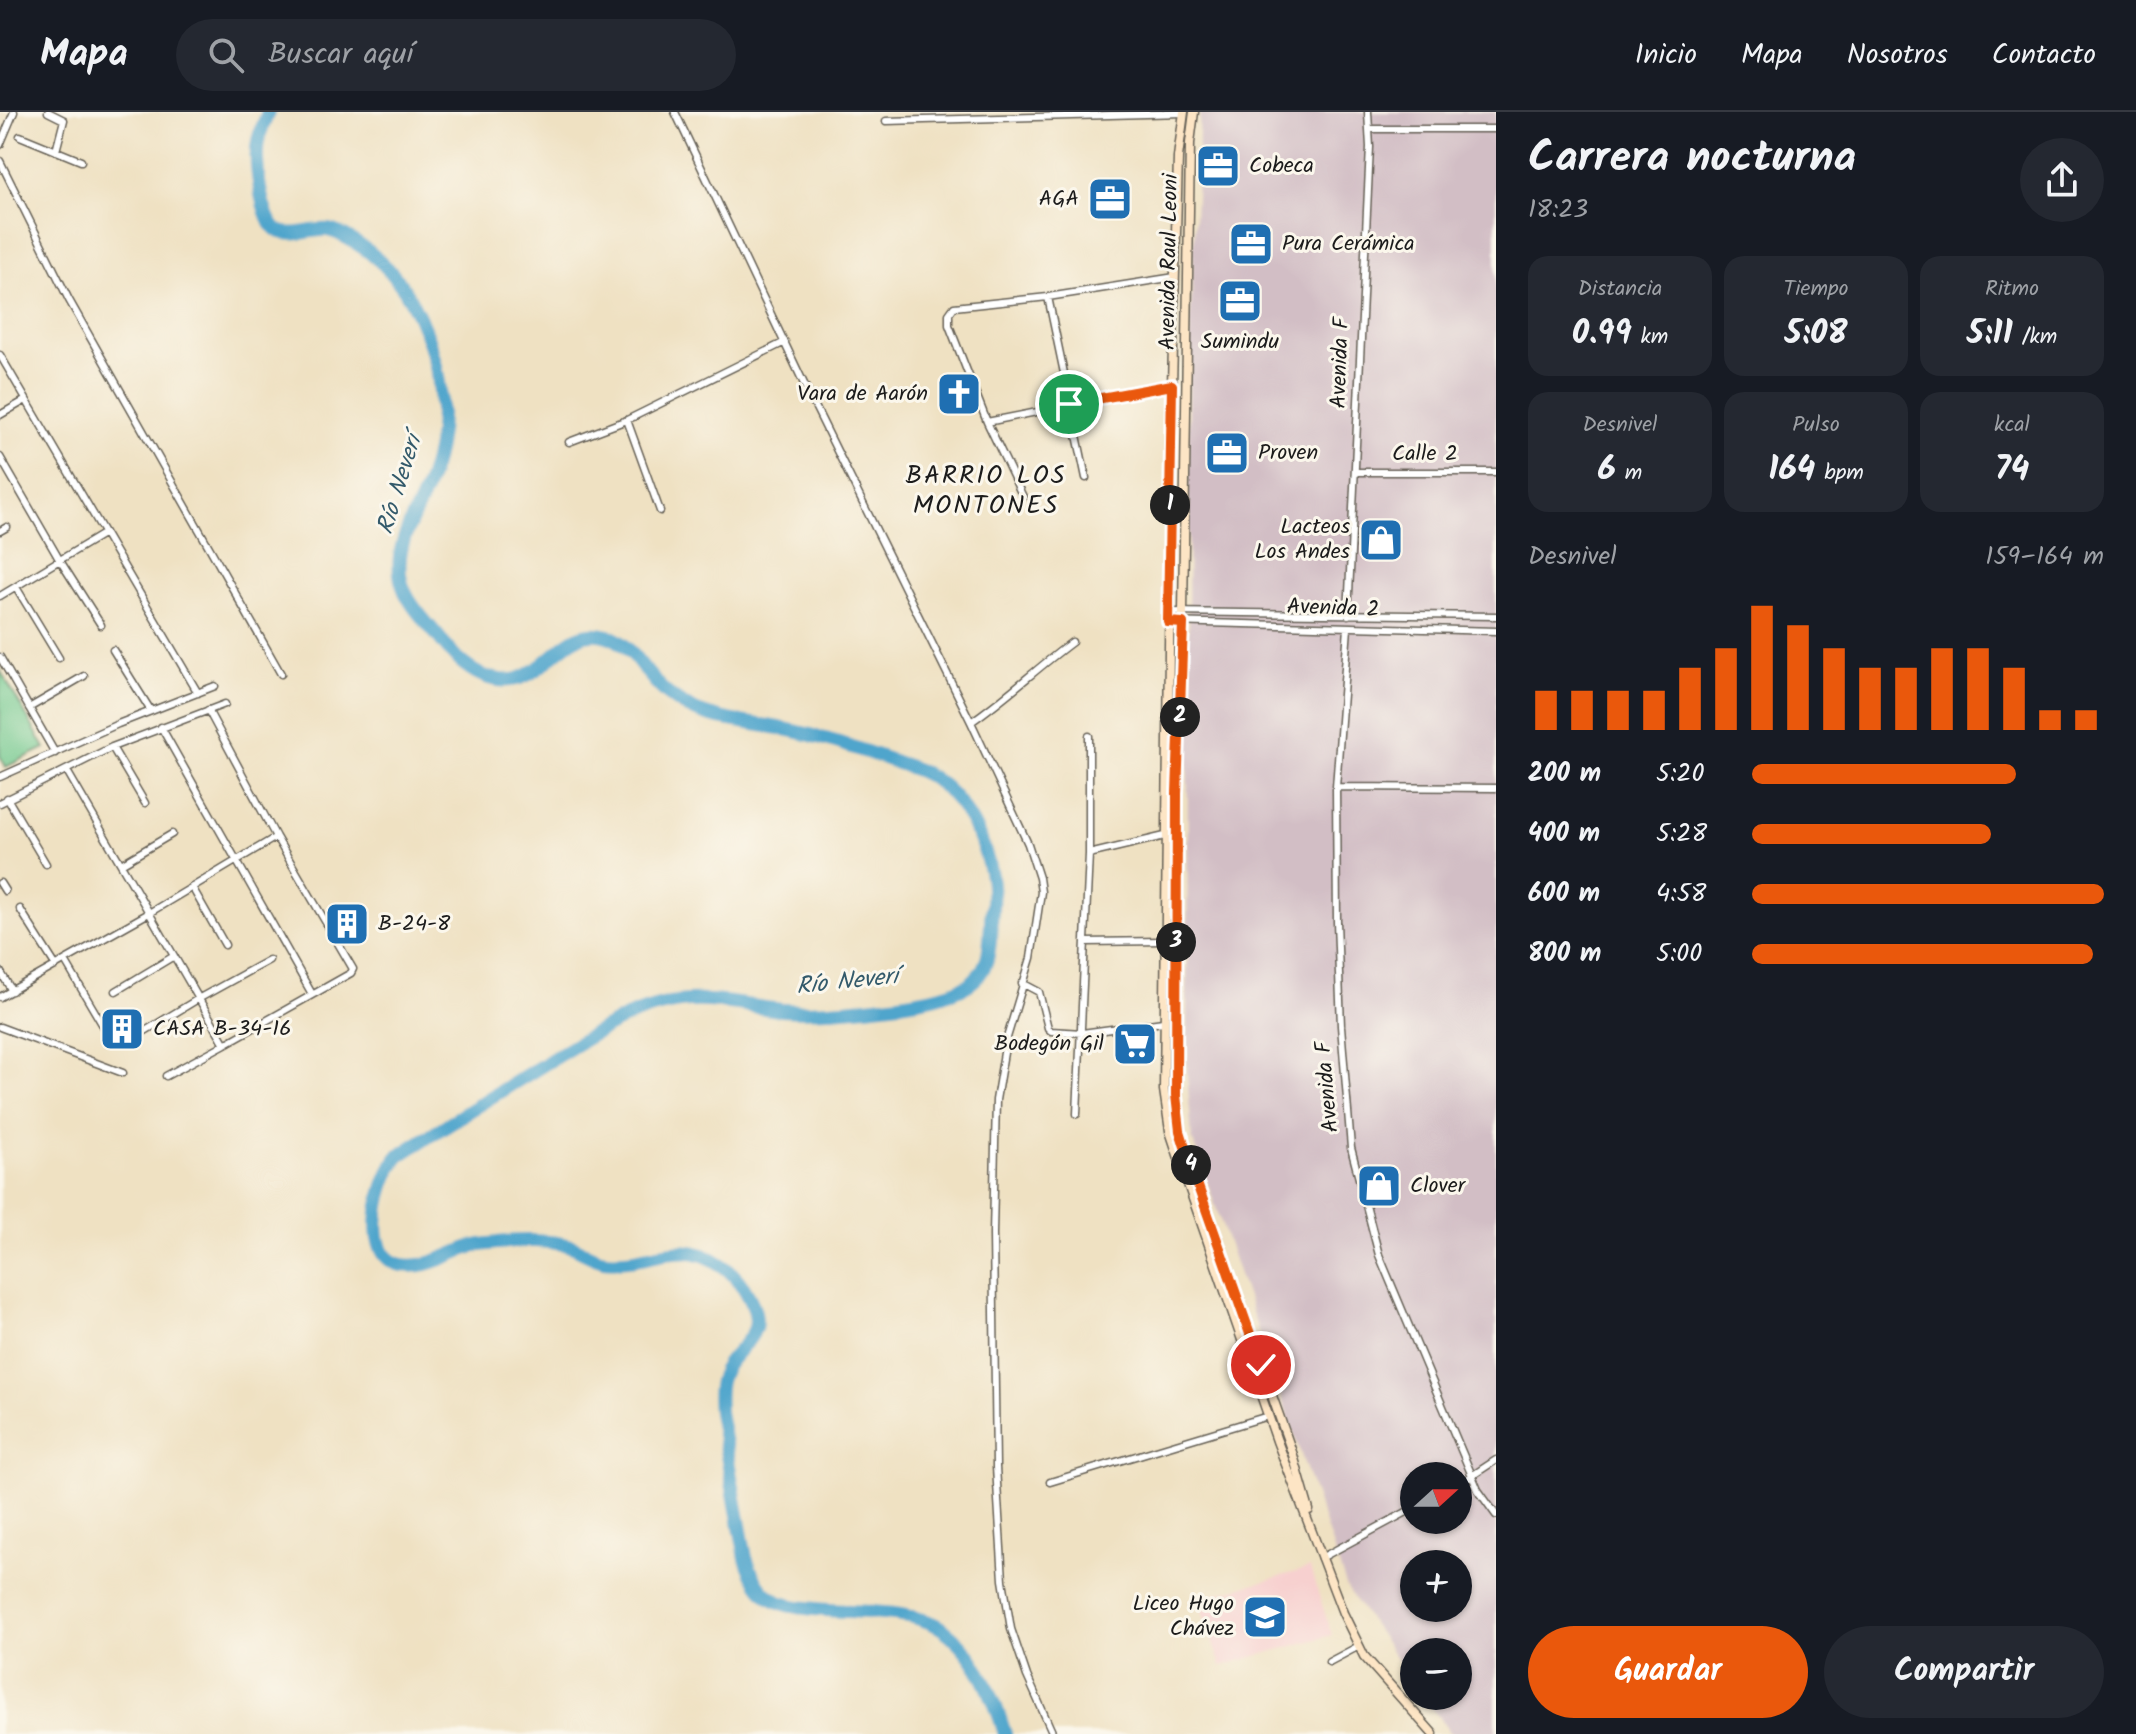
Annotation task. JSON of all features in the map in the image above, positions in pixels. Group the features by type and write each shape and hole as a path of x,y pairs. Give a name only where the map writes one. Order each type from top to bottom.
{"main road":[{"name":"Avenida Raul Leoni","path":"1187,112 1178,157 1172,385 1164,1090 1170,1131 1268,1416 1321,1558"},
{"name":"Avenida Raul Leoni","path":"1187,112 1190,143 1176,914 1176,1095 1180,1131 1293,1455 1321,1558"},
{"path":"1321,1558 1364,1656 1433,1734"}],"street":[{"path":"0,145 14,112"},
{"path":"48,112 64,120 56,151"},
{"path":"675,112 971,722 1028,844 1039,878 1041,892 1031,958 1006,1041 995,1113 996,1467 1003,1580 1011,1629 1027,1676 1053,1734"},
{"path":"886,121 1187,112"},
{"name":"Avenida F","path":"1348,615 1370,129 1368,112"},
{"path":"1370,129 1496,129"},
{"path":"20,136 81,161"},
{"path":"0,161 69,300 281,674"},
{"path":"1023,497 987,422 949,325 949,314 954,307 1048,297 1175,277"},
{"path":"1048,297 1086,478"},
{"path":"569,442 627,420 785,342"},
{"path":"0,355 198,693"},
{"path":"987,422 1172,385"},
{"path":"0,415 26,400"},
{"path":"627,420 660,511"},
{"path":"0,457 101,625"},
{"name":"Calle 2","path":"1355,472 1496,472"},
{"path":"0,596 103,534"},
{"path":"16,587 59,658"},
{"name":"Avenida 2","path":"1168,612 1496,616"},
{"name":"Avenida 2","path":"1168,622 1496,631"},
{"name":"Avenida F","path":"1348,628 1336,787 1341,1026 1351,1148 1379,1255 1473,1477 1492,1502 1496,1515"},
{"path":"971,722 1072,642"},
{"path":"113,650 151,711"},
{"path":"0,657 55,753"},
{"path":"29,708 84,676"},
{"path":"0,765 3,776 215,686"},
{"path":"0,803 112,747 225,704"},
{"path":"166,1076 351,973 353,969 276,837 208,710"},
{"path":"161,727 312,994"},
{"path":"1077,1114 1089,854 1089,736"},
{"path":"112,747 145,803"},
{"path":"67,771 225,1044"},
{"path":"1336,787 1496,788"},
{"path":"7,798 46,864"},
{"path":"121,864 172,834"},
{"path":"1089,854 1165,836"},
{"path":"0,997 276,837"},
{"path":"0,883 5,891"},
{"path":"192,887 225,945"},
{"path":"20,909 56,966"},
{"path":"1085,942 1164,941"},
{"path":"116,991 174,956"},
{"path":"127,1042 269,960"},
{"path":"65,961 105,1029"},
{"path":"0,971 12,991"},
{"path":"1022,983 1039,992 1051,1031 1082,1033 1163,1022"},
{"path":"0,1027 123,1073"},
{"path":"1050,1482 1268,1416"},
{"path":"1473,1477 1496,1460"},
{"path":"1321,1558 1400,1516"},
{"path":"1329,1662 1359,1646"}],"shaded area":[{"path":"1200,112 1496,112 1496,1734 1451,1734 1433,1710 1472,1710 1472,1638 1400,1638 1400,1664 1347,1588 1192,1138 1187,1073 1189,351"},
{"name":"Liceo Hugo Chávez","path":"1310,1568 1332,1635 1221,1666 1198,1599"}],"green space":[{"path":"0,670 45,748 6,767 0,756"}],"waterway":[{"name":"Río Neverí","path":"268,112 258,141 257,161 263,202 271,224 288,234 332,231 370,253 394,276 413,304 432,351 441,400 440,433 428,483 403,542 399,567 407,597 451,652 482,675 508,680 525,676 539,668 576,638 591,634 615,639 627,648 665,692 692,709 716,717 824,739 912,768 941,784 963,809 980,839 992,884 987,959 980,974 966,986 929,998 822,1010 782,1010 705,1001 679,1002 620,1020 565,1051 399,1156 381,1196 377,1230 380,1245 387,1257 407,1266 425,1264 479,1245 535,1241 571,1246 605,1260 692,1252 707,1256 726,1268 747,1293 756,1319 752,1336 724,1370 718,1400 746,1558 756,1580 767,1594 789,1605 897,1615 931,1623 944,1630 975,1664 990,1691 1005,1734"}],"place":[{"name":"Cobeca","path":"1218,166"},
{"name":"AGA","path":"1110,199"},
{"name":"Pura Cerámica","path":"1251,244"},
{"name":"Sumindu","path":"1240,301"},
{"name":"Vara de Aarón","path":"959,394"},
{"name":"Proven","path":"1227,453"},
{"name":"Lacteos Los Andes","path":"1381,540"},
{"name":"B-24-8","path":"347,924"},
{"name":"CASA B-34-16","path":"122,1029"},
{"name":"Bodegón Gil","path":"1135,1044"},
{"name":"Clover","path":"1379,1186"},
{"name":"Liceo Hugo Chávez","path":"1265,1617"}],"district":[{"name":"BARRIO LOS MONTONES","path":"986,491"}],"route":[{"path":"1069,404 1172,385 1168,622 1183,623 1177,794 1176,1095 1180,1131 1261,1365"}]}
